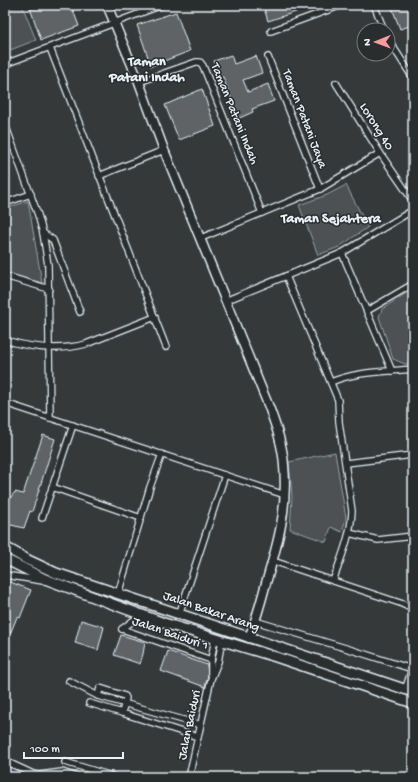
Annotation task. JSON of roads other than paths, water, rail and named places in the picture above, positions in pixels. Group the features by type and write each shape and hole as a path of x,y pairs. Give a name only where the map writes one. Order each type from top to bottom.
{"main road":[{"name":"Jalan Bakar Arang","path":"5,547 56,573 409,691"},
{"name":"Jalan Bakar Arang","path":"5,559 55,583 164,622 413,703"}],"street":[{"path":"107,5 139,82 164,150 276,425 284,465 285,495 282,525 256,621 249,638"},
{"path":"5,64 162,5"},
{"path":"271,31 342,5"},
{"path":"374,5 381,22"},
{"path":"50,48 166,347"},
{"path":"396,51 413,78"},
{"name":"Taman Patani Jaya","path":"268,57 320,189"},
{"name":"Taman Patani Indah","path":"139,82 196,62 200,62 203,66 262,213"},
{"name":"Lorong 40","path":"336,83 380,154 413,202"},
{"path":"5,124 7,134 31,194 43,233 48,265 50,418"},
{"path":"99,176 164,150"},
{"path":"201,238 320,189 380,154"},
{"path":"5,203 31,194"},
{"path":"225,301 342,253 413,210"},
{"path":"43,233 53,240 80,312"},
{"path":"342,253 392,371"},
{"path":"5,276 49,289"},
{"path":"286,276 338,400 342,446 346,463 352,511 349,533 334,581"},
{"path":"367,311 413,285"},
{"path":"5,340 22,345 62,348 86,344 155,317"},
{"path":"331,382 349,376 413,370"},
{"path":"5,403 285,495"},
{"path":"42,518 73,425"},
{"path":"118,594 150,487 162,454"},
{"path":"346,463 413,455"},
{"path":"179,615 225,475"},
{"path":"52,487 141,518"},
{"path":"349,533 378,540 413,536"},
{"path":"273,561 400,603 413,609"},
{"path":"5,575 55,583"},
{"name":"Jalan Baiduri 1","path":"164,622 136,619 131,621 122,629 211,660"},
{"path":"256,621 412,669 409,691"},
{"name":"Jalan Baiduri","path":"211,678 211,660 218,639"},
{"name":"Jalan Baiduri","path":"190,777 211,678 218,662 218,639"},
{"path":"69,681 98,696 100,688 125,696 125,704 122,713"},
{"path":"89,703 198,737"},
{"path":"125,704 201,725"},
{"path":"5,761 33,774 38,775 62,772 77,777"},
{"path":"65,762 115,777"}],"waterway":[{"path":"5,770 13,777"}],"district":[{"name":"Taman Patani Indah","path":"147,70"},
{"name":"Taman Sejahtera","path":"331,219"}]}
